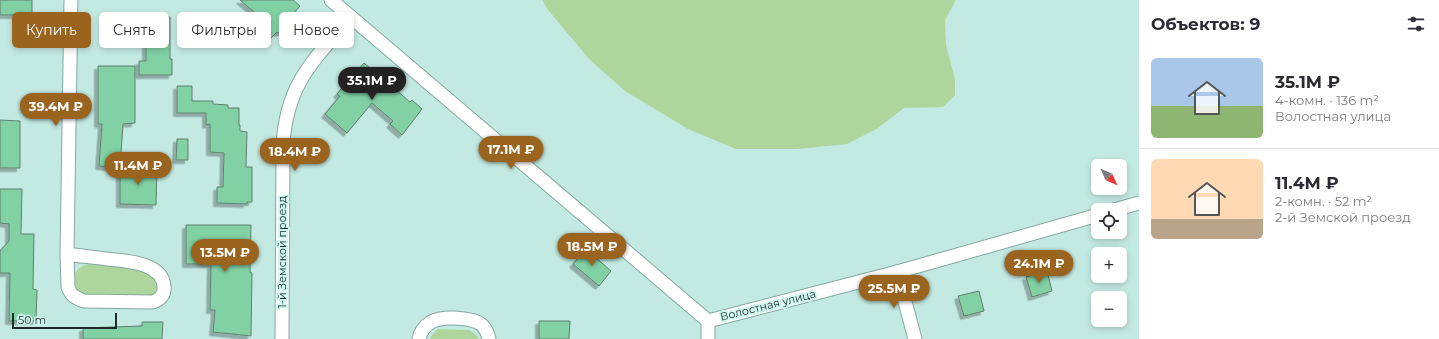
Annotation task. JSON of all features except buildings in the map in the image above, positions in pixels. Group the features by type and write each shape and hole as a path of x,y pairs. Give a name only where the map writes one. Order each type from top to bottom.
{"street":[{"path":"66,254 145,265 158,272 162,278 164,283 163,295 153,302 84,301 75,298 68,287 66,254 71,0"},
{"name":"Волостная улица","path":"331,0 345,12"},
{"name":"Волостная улица","path":"354,20 708,321 898,272 1091,217"},
{"name":"1-й Земской проезд","path":"282,339 284,127 288,110 298,83 311,63 324,48"},
{"path":"1127,206 1139,203"},
{"path":"898,272 916,339"},
{"path":"419,339 424,327 432,321 442,319 474,320 482,325 488,333 489,339"},
{"path":"708,321 708,339"}],"green space":[{"path":"542,0 956,0 945,20 946,45 955,79 955,95 943,107 904,108 878,128 847,144 797,149 736,149 688,129 625,91 590,60 548,10"},
{"path":"93,263 141,271 148,274 152,278 157,290 152,296 90,297 80,294 74,283 75,274 82,267"},
{"path":"438,329 469,330 479,339 430,339"}]}
